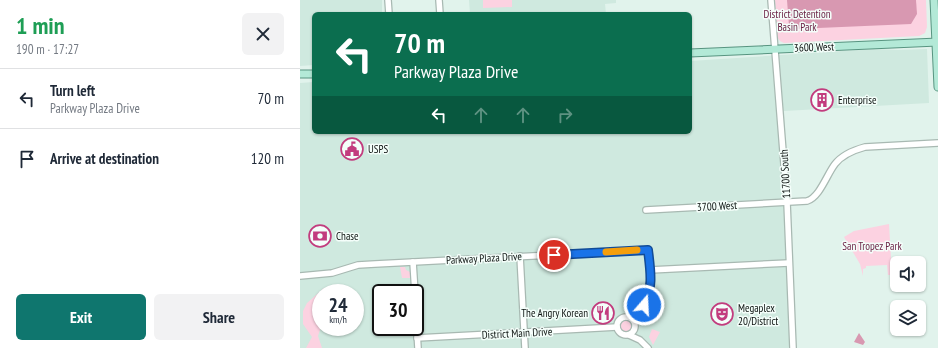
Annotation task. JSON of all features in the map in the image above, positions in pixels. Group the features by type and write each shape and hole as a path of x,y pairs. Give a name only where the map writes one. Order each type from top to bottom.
{"main road":[{"path":"934,0 938,87"},
{"name":"3600 West","path":"692,53 774,48 937,42"},
{"path":"300,74 312,74"}],"street":[{"path":"388,0 389,12"},
{"path":"439,0 440,12"},
{"name":"11700 South","path":"771,0 787,202 792,348"},
{"name":"3700 West","path":"646,210 811,200 836,163 842,157 857,149 865,146 938,143"},
{"name":"Parkway Plaza Drive","path":"300,276 332,273 358,266 648,250 650,270 649,293 640,310 635,326"},
{"path":"520,256 525,348"},
{"path":"413,262 414,284"},
{"path":"650,270 789,263"},
{"path":"640,310 620,320 617,327 621,334 629,335 640,340 648,348"},
{"path":"628,317 632,320 640,340"},
{"path":"629,335 633,332 635,326"},
{"name":"District Main Drive","path":"417,338 617,327"},
{"path":"417,338 418,348"}],"shaded area":[{"path":"300,0 382,0 382,12 312,12 312,65 300,66"},
{"path":"469,0 616,0 616,3 605,4 606,12 470,12"},
{"path":"787,0 916,0 917,14 911,24 795,29 789,26"},
{"path":"873,49 927,49 929,103 784,111 793,348 300,348 300,83 312,82 312,134 692,134 692,61"},
{"path":"859,333 865,342 863,345 854,342"}],"green space":[{"path":"483,0 512,0 512,7 483,8"},
{"name":"District Detention Basin Park","path":"775,0 926,0 927,27 925,33 919,36 784,43 777,37"},
{"name":"San Tropez Park","path":"889,224 891,256 890,275 888,275 887,265 866,266 866,268 863,269 863,276 860,264 844,237 854,231"},
{"path":"400,267 405,267 406,270 410,272 411,278 402,278"},
{"path":"312,299 312,336 318,336 322,348 306,348 312,337 303,324 303,311 307,303"},
{"path":"651,305 659,317 651,321 648,314"},
{"path":"626,320 630,322 632,326 630,330 626,332 622,330 620,326 622,322"},
{"path":"652,329 660,332 653,345 649,337"}],"slow traffic":[{"path":"606,252 637,250"}],"place":[{"name":"Enterprise","path":"822,100"},
{"name":"USPS","path":"352,149"},
{"name":"Chase","path":"320,236"},
{"name":"The Angry Korean","path":"603,313"},
{"name":"Megaplex 20/District","path":"722,314"}],"route":[{"path":"554,255 648,250 650,286 644,305"}]}
